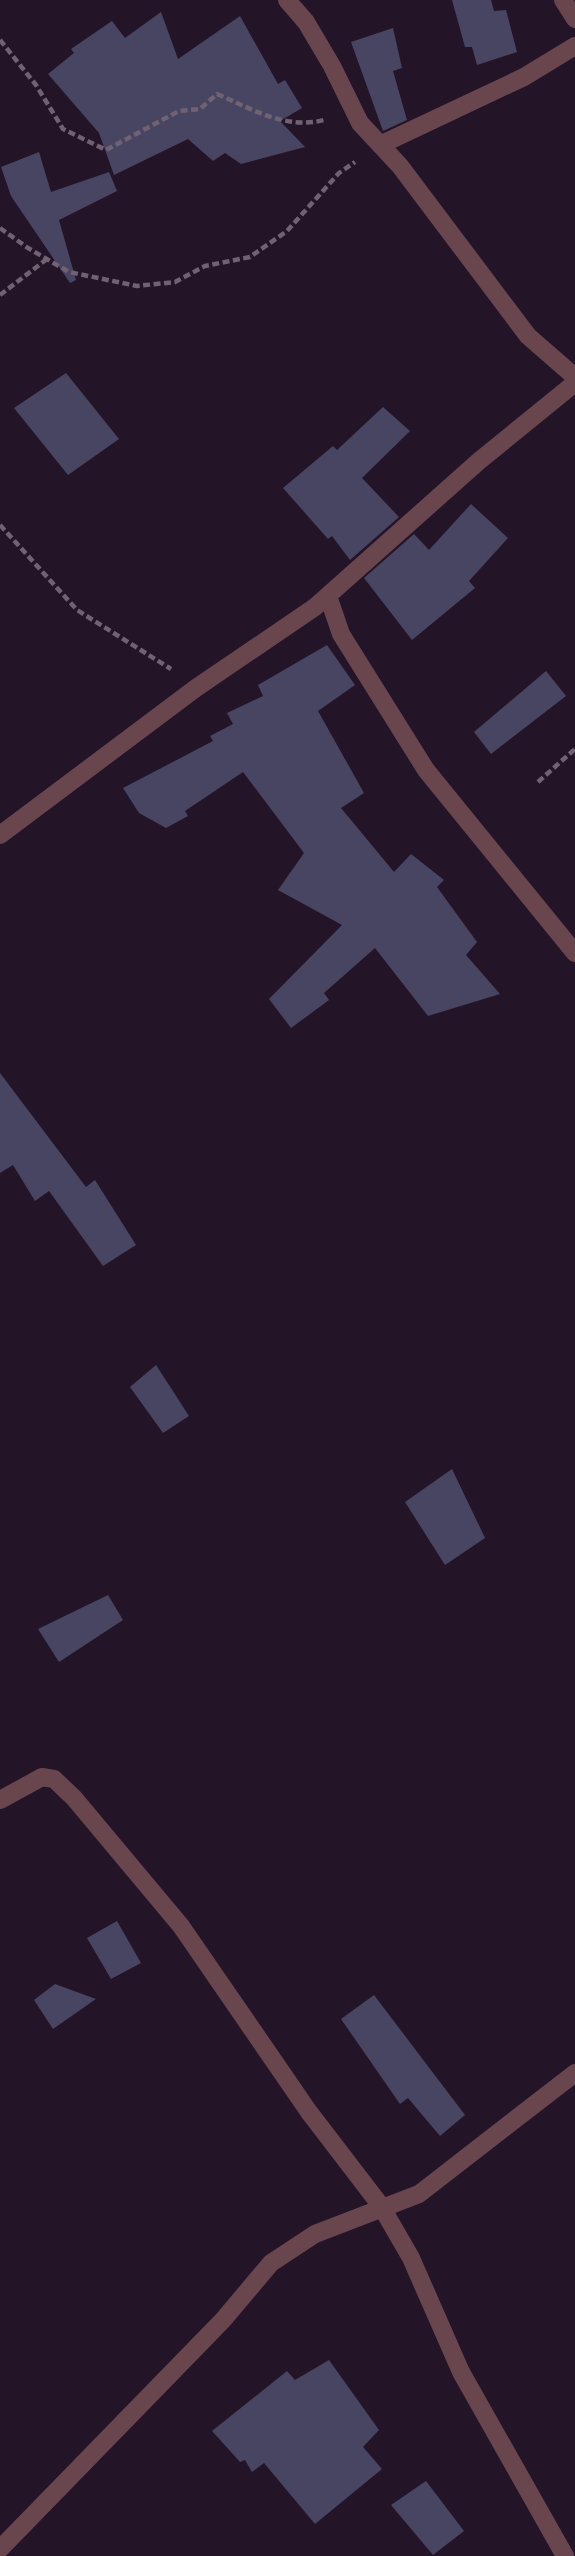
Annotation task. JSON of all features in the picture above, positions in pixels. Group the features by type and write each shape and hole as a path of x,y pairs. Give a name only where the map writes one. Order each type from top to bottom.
{"street":[{"path":"288,0 306,22 332,66 350,106 400,166 528,336 575,377"},
{"path":"563,0 575,19"},
{"path":"380,145 524,77 575,46"},
{"path":"0,835 196,688 328,596 479,461 575,383"},
{"path":"328,596 341,634 426,770 575,953"},
{"path":"0,1800 42,1777 54,1779 69,1792 181,1926 309,2112 381,2206 411,2258 461,2372 565,2556"},
{"path":"0,2549 223,2320 271,2263 315,2234 381,2206 419,2194 575,2073"}],"path":[{"path":"0,40 36,85 63,129 106,150 179,111 200,109 218,94 262,114 304,126 328,119 350,106"},
{"path":"0,228 69,272 137,286 175,282 205,266 250,257 287,231 339,173 380,145"},
{"path":"0,295 47,259"},
{"path":"0,525 77,610 149,653 196,688"},
{"path":"538,782 575,749"}],"building":[{"path":"452,0 491,0 494,11 506,10 517,52 477,65 472,47 465,47"},
{"path":"161,12 178,59 240,16 278,84 285,80 302,108 280,121 305,147 241,164 225,153 213,161 188,139 114,175 99,133 48,74 74,53 71,49 112,21 125,38"},
{"path":"393,28 402,68 393,71 407,120 383,131 351,42"},
{"path":"39,152 51,192 109,172 117,191 59,220 76,280 70,283 11,196 1,167"},
{"path":"66,373 119,439 68,475 14,408"},
{"path":"383,407 410,431 362,478 399,517 350,560 332,536 328,539 283,488 333,446 337,450"},
{"path":"471,504 508,538 469,581 475,588 412,640 364,578 414,534 429,550"},
{"path":"327,645 355,685 318,711 364,793 341,808 394,872 411,854 444,880 437,887 477,942 466,955 500,994 428,1016 375,948 324,993 329,1000 291,1028 269,999 342,925 278,890 304,853 243,772 185,811 188,816 166,828 139,813 123,788 213,741 210,736 233,724 227,713 263,696 258,685"},
{"path":"546,671 566,696 491,754 474,732"},
{"path":"0,1073 86,1187 95,1180 136,1245 103,1266 49,1191 35,1201 13,1165 0,1173"},
{"path":"156,1365 189,1416 163,1433 130,1387"},
{"path":"452,1469 485,1538 445,1565 405,1502"},
{"path":"108,1595 123,1620 59,1662 38,1629"},
{"path":"117,1921 141,1963 111,1979 87,1938"},
{"path":"55,1984 96,1999 53,2029 34,2000"},
{"path":"374,1995 465,2115 440,2136 408,2098 400,2104 341,2019"},
{"path":"329,2360 379,2430 363,2447 382,2469 315,2524 264,2463 252,2472 245,2460 240,2462 212,2431 287,2371 295,2380"},
{"path":"426,2481 464,2531 433,2555 391,2505"}]}
